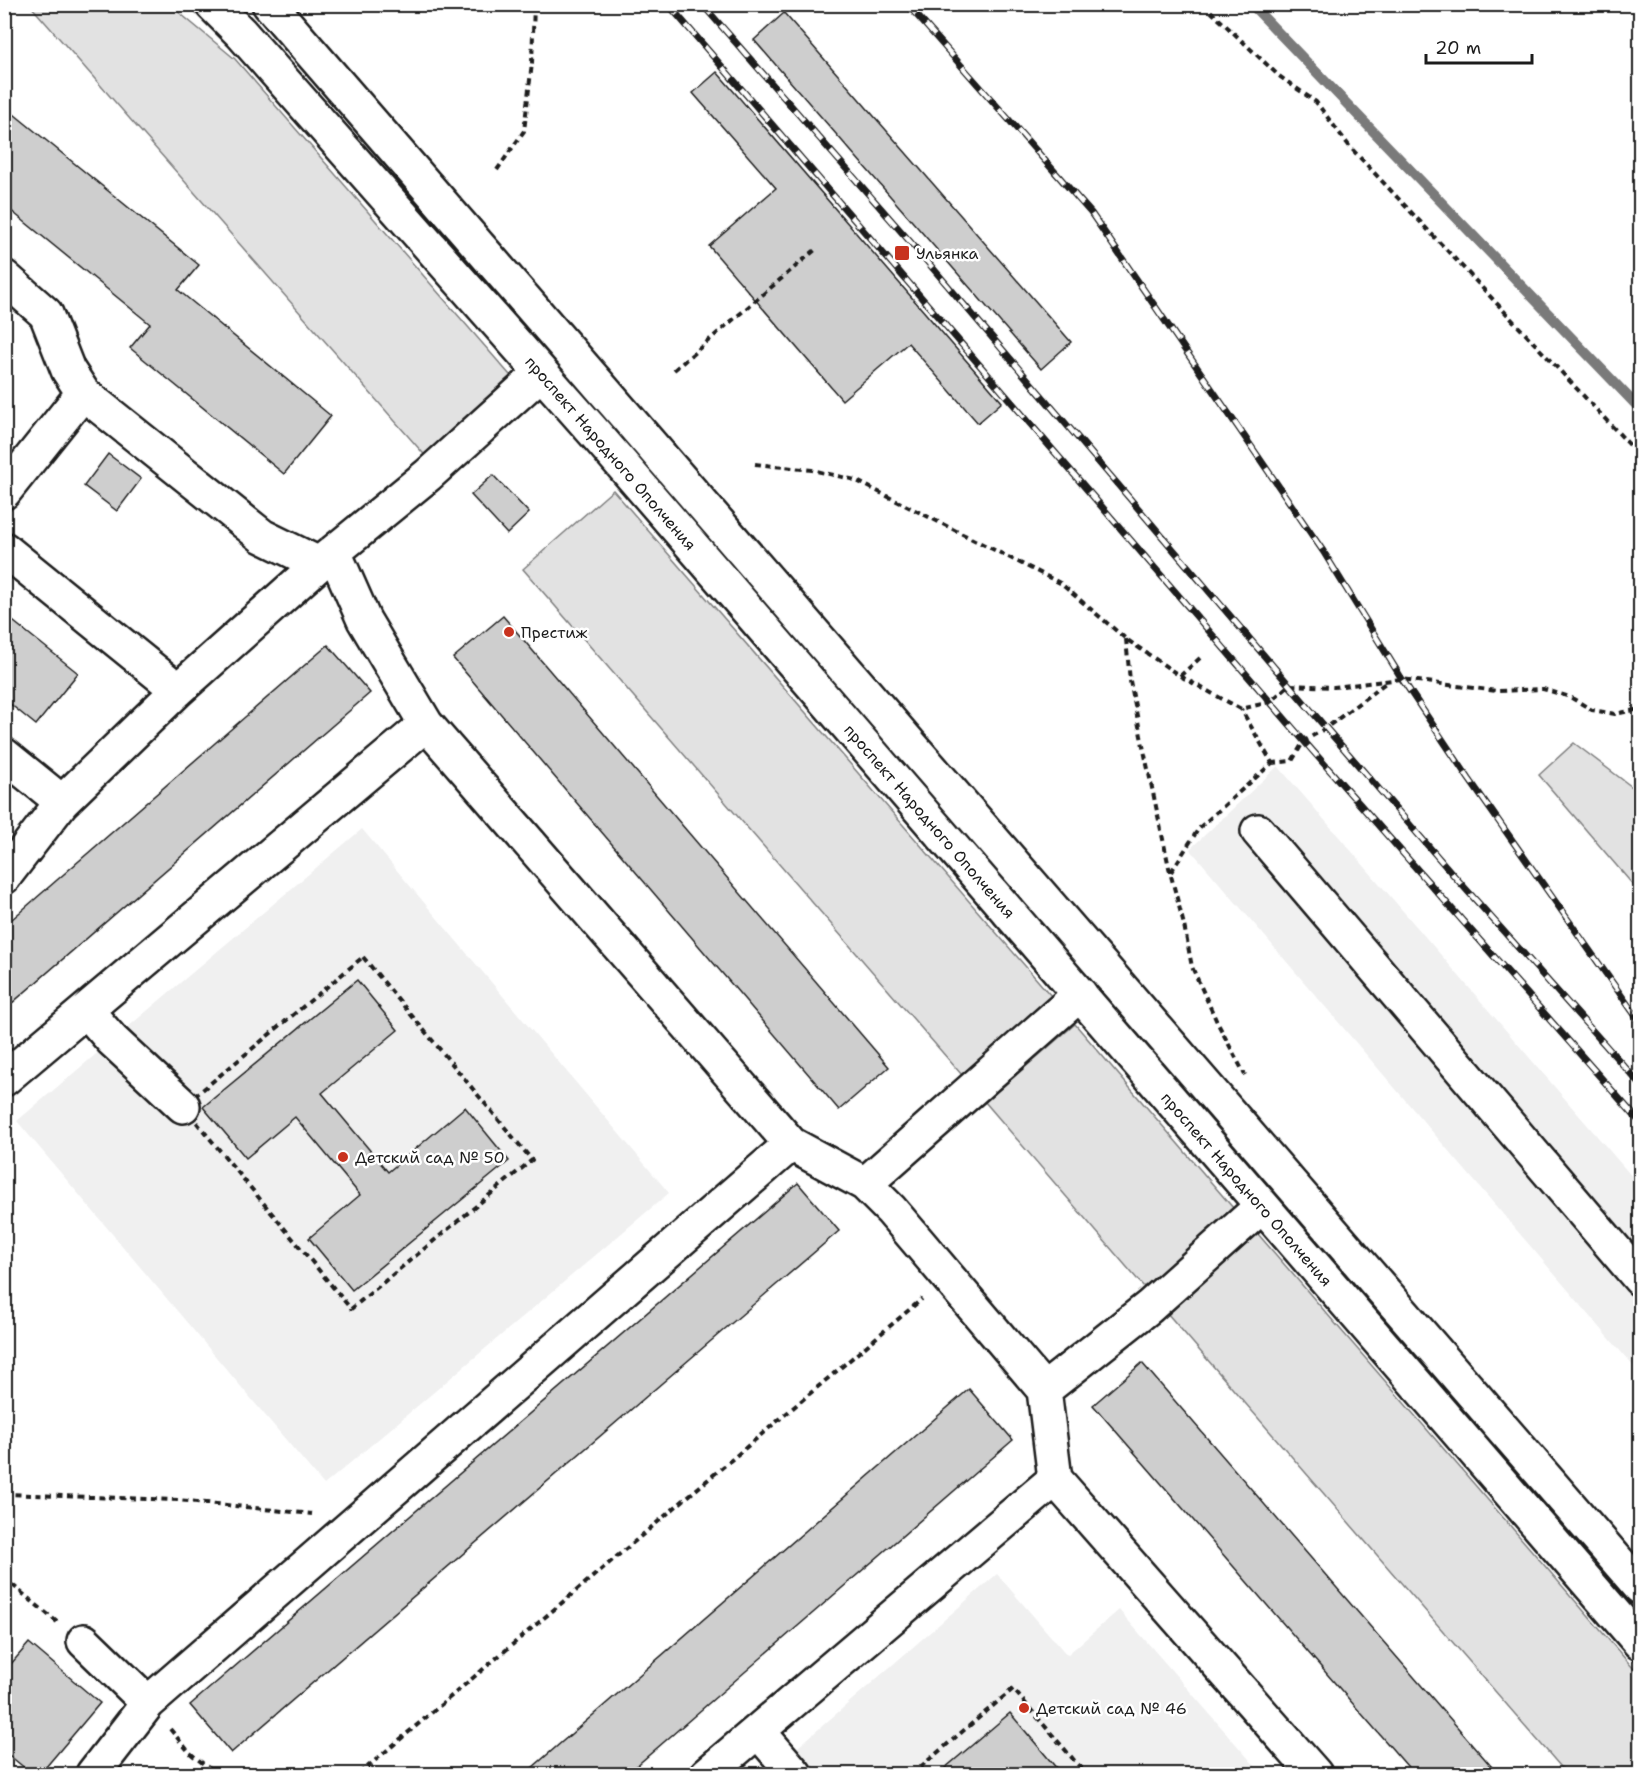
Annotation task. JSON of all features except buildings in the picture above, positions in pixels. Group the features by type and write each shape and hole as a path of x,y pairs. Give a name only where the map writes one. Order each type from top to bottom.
{"main road":[{"name":"проспект Народного Ополчения","path":"212,4 242,33 541,373 1641,1643"},
{"path":"269,4 1641,1587"},
{"path":"4,277 46,314 68,370 83,393 262,536 326,558 426,724 791,1144 865,1184 949,1276 1044,1390 1055,1479 1315,1774"},
{"path":"4,877 62,802 178,690 326,558 428,475 541,373"},
{"path":"4,492 83,393"},
{"path":"4,549 178,690"},
{"path":"4,1079 426,724"},
{"path":"4,755 62,802"},
{"path":"1258,831 1641,1279"},
{"path":"865,1184 1080,994"},
{"path":"86,1010 112,1041 183,1107"},
{"path":"93,1774 148,1702 791,1144"},
{"path":"1044,1390 1149,1307 1262,1206"},
{"path":"706,1774 1055,1479"},
{"path":"84,1641 148,1702"},
{"path":"758,1731 795,1774"}],"path":[{"path":"497,170 524,131 534,4"},
{"path":"1203,4 1279,76 1316,102 1350,147 1641,456"},
{"path":"674,370 815,250"},
{"path":"755,464 812,470 855,480 1060,583 1126,639 1180,676 1241,709 1272,763"},
{"path":"1126,639 1130,681 1192,967 1217,1022 1246,1076"},
{"path":"1180,676 1200,658"},
{"path":"1170,872 1199,828 1272,763 1292,761 1304,741 1326,728 1389,680"},
{"path":"1241,709 1270,702 1289,685 1334,687 1389,680 1497,691 1543,689 1570,697 1592,710 1615,714 1641,709"},
{"path":"363,957 532,1160 351,1310 183,1107 363,957"},
{"path":"359,1774 949,1276"},
{"path":"4,1494 178,1500 360,1519"},
{"path":"4,1578 50,1617 84,1641"},
{"path":"912,1774 1013,1689 1086,1774"},
{"path":"148,1702 190,1753 216,1774"}],"shaded area":[{"path":"30,5 170,5 235,59 516,382 429,460"},
{"path":"613,490 1058,1004 968,1082 523,569"},
{"path":"1574,743 1640,793 1640,893 1539,775"},
{"path":"1278,766 1640,1186 1640,1374 1190,849"},
{"name":"Детский сад № 50","path":"362,829 669,1193 324,1485 17,1121"},
{"path":"1075,1024 1240,1216 1150,1294 985,1102"},
{"path":"1258,1234 1640,1676 1640,1774 1567,1774 1167,1313"},
{"name":"Детский сад № 46","path":"997,1574 1067,1655 1119,1610 1262,1774 767,1774"}],"waterway":[{"path":"1251,4 1640,409"}],"railway":[{"path":"668,4 1304,741 1640,1122"},
{"path":"702,4 913,245 1456,878 1640,1084"},
{"path":"907,4 1091,213 1323,551 1402,679 1469,779 1640,1022"}],"place":[{"name":"Ульянка","path":"902,253"},
{"name":"Престиж","path":"509,632"},
{"name":"Детский сад № 50","path":"343,1157"},
{"name":"Детский сад № 46","path":"1024,1708"}]}
